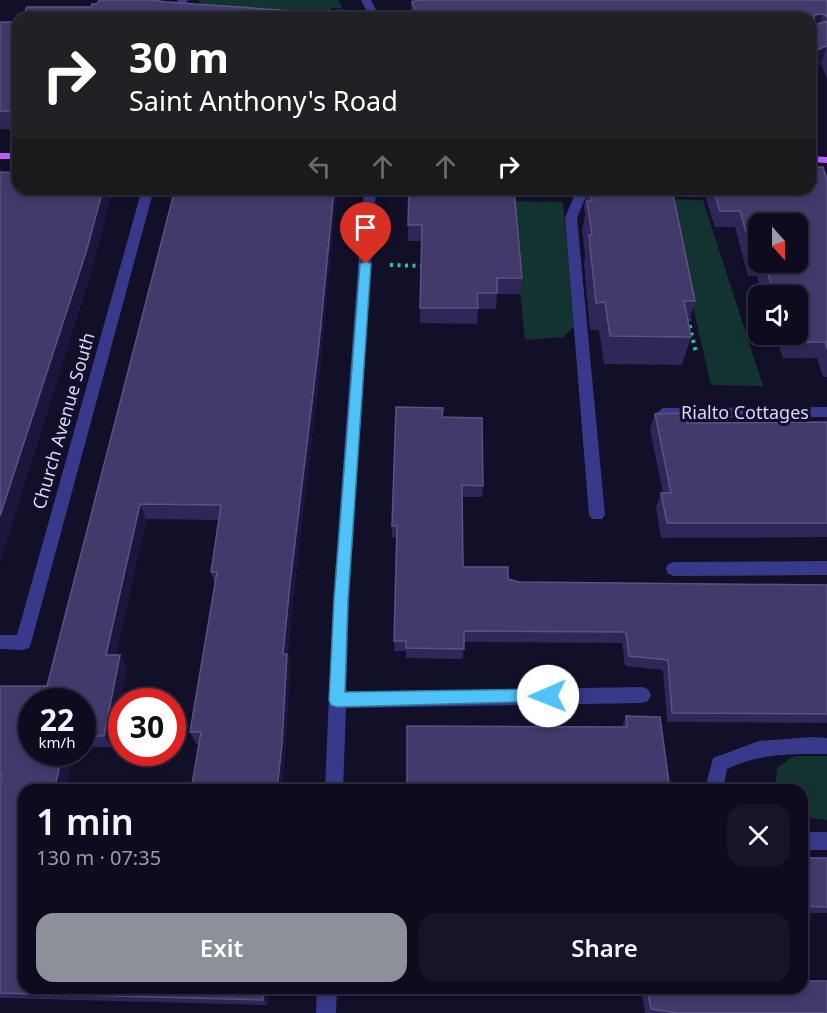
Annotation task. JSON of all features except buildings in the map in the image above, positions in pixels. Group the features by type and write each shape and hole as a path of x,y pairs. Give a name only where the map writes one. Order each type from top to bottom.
{"street":[{"name":"Church Avenue South","path":"0,642 22,643 146,195"},
{"path":"334,784 341,600 370,195"},
{"path":"581,195 571,218 597,515"},
{"name":"Rialto Cottages","path":"663,413 827,412"},
{"path":"674,568 827,568"},
{"path":"337,700 642,695"},
{"path":"715,784 719,764 741,751 776,745 827,746"},
{"path":"808,841 827,841"},
{"path":"327,994 327,1013"}],"path":[{"path":"397,266 431,266"},
{"path":"686,307 696,353"}],"green space":[{"path":"198,0 339,0 342,8 331,8 329,12 265,12 203,7"},
{"path":"668,199 703,200 763,386 711,385"},
{"path":"511,201 563,202 574,326 564,337 525,340"},
{"path":"827,756 827,820 808,818 808,784 776,784 777,768 790,758"}],"route":[{"path":"366,264 341,600 337,700 548,696"}]}
